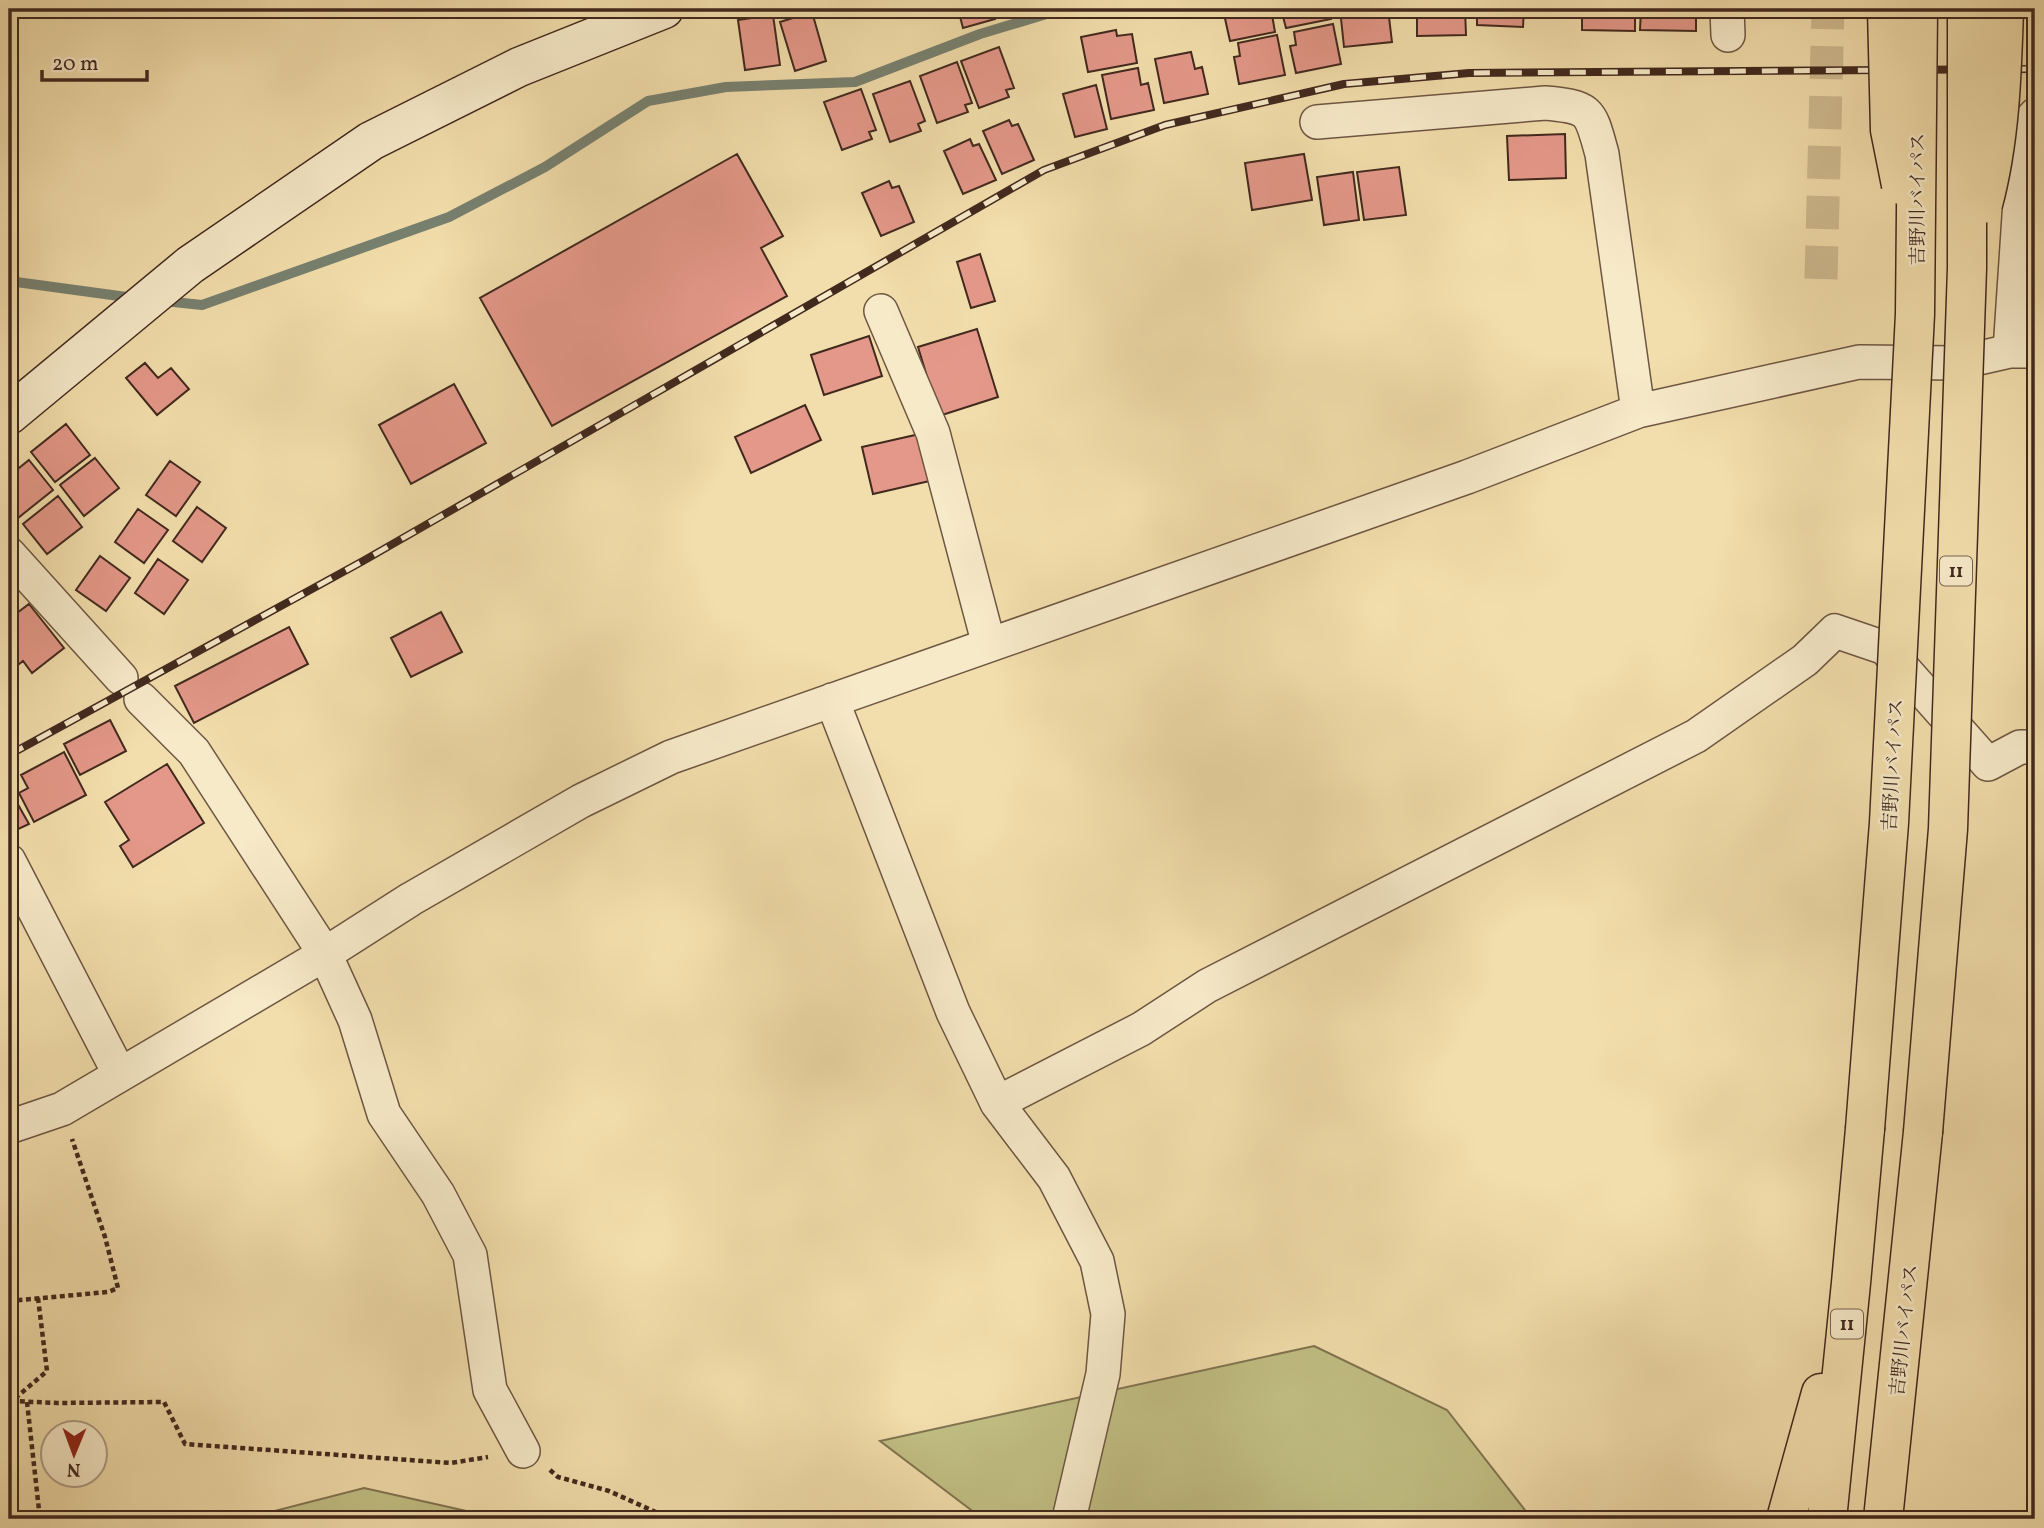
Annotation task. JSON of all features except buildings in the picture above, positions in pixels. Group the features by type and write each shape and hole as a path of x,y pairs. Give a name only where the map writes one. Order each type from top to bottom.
{"highway":[{"path":"1887,9 1890,130 1917,266"},
{"name":"吉野川バイパス","path":"1827,1519 1852,1283 1889,823 1917,266 1919,9"},
{"name":"吉野川バイパス","path":"1883,1519 1923,1132 1948,829 1967,268 1967,9"},
{"path":"1967,268 1992,172 2002,75 2004,9"},
{"path":"1786,1519 1852,1283"}],"street":[{"path":"9,415 190,265 370,141 519,67 664,9"},
{"path":"1318,122 1545,103 1576,106 1592,119 1602,154 1638,411"},
{"path":"9,1127 62,1109 325,954 411,899 592,795 671,757 1467,477 1638,411 1859,362 1957,363 2023,351 2025,125 2035,115"},
{"path":"881,311 933,433 989,645"},
{"path":"9,554 131,688 194,752 325,954 355,1020 384,1114 438,1194 470,1255 490,1390 523,1451"},
{"path":"997,1102 1141,1029 1207,986 1696,736 1805,660 1835,631 1885,648 1988,764 2020,747 2035,747"},
{"path":"832,700 953,1012 997,1102 1054,1178 1097,1261 1108,1314 1103,1374 1069,1519"},
{"path":"9,861 119,1073"}],"path":[{"path":"9,1301 108,1292 118,1288 105,1237 62,1109"},
{"path":"38,1298 47,1371 12,1401 164,1402 184,1444 451,1463 523,1451 558,1477 609,1491 671,1519"},
{"path":"27,1402 40,1519"}],"shaded area":[{"path":"1314,1346 1447,1410 1528,1514 1693,1517 983,1519 880,1441"},
{"path":"364,1488 502,1519 243,1519"}],"waterway":[{"path":"164,301 202,305 449,217 545,167 648,101 726,87 855,82 980,34 1063,9"},
{"path":"9,281 134,298"}],"tunnel":[{"path":"1821,279 1828,9"}],"railway":[{"path":"9,755 363,561 1044,170 1165,125 1344,84 1469,73 2035,69"}]}
